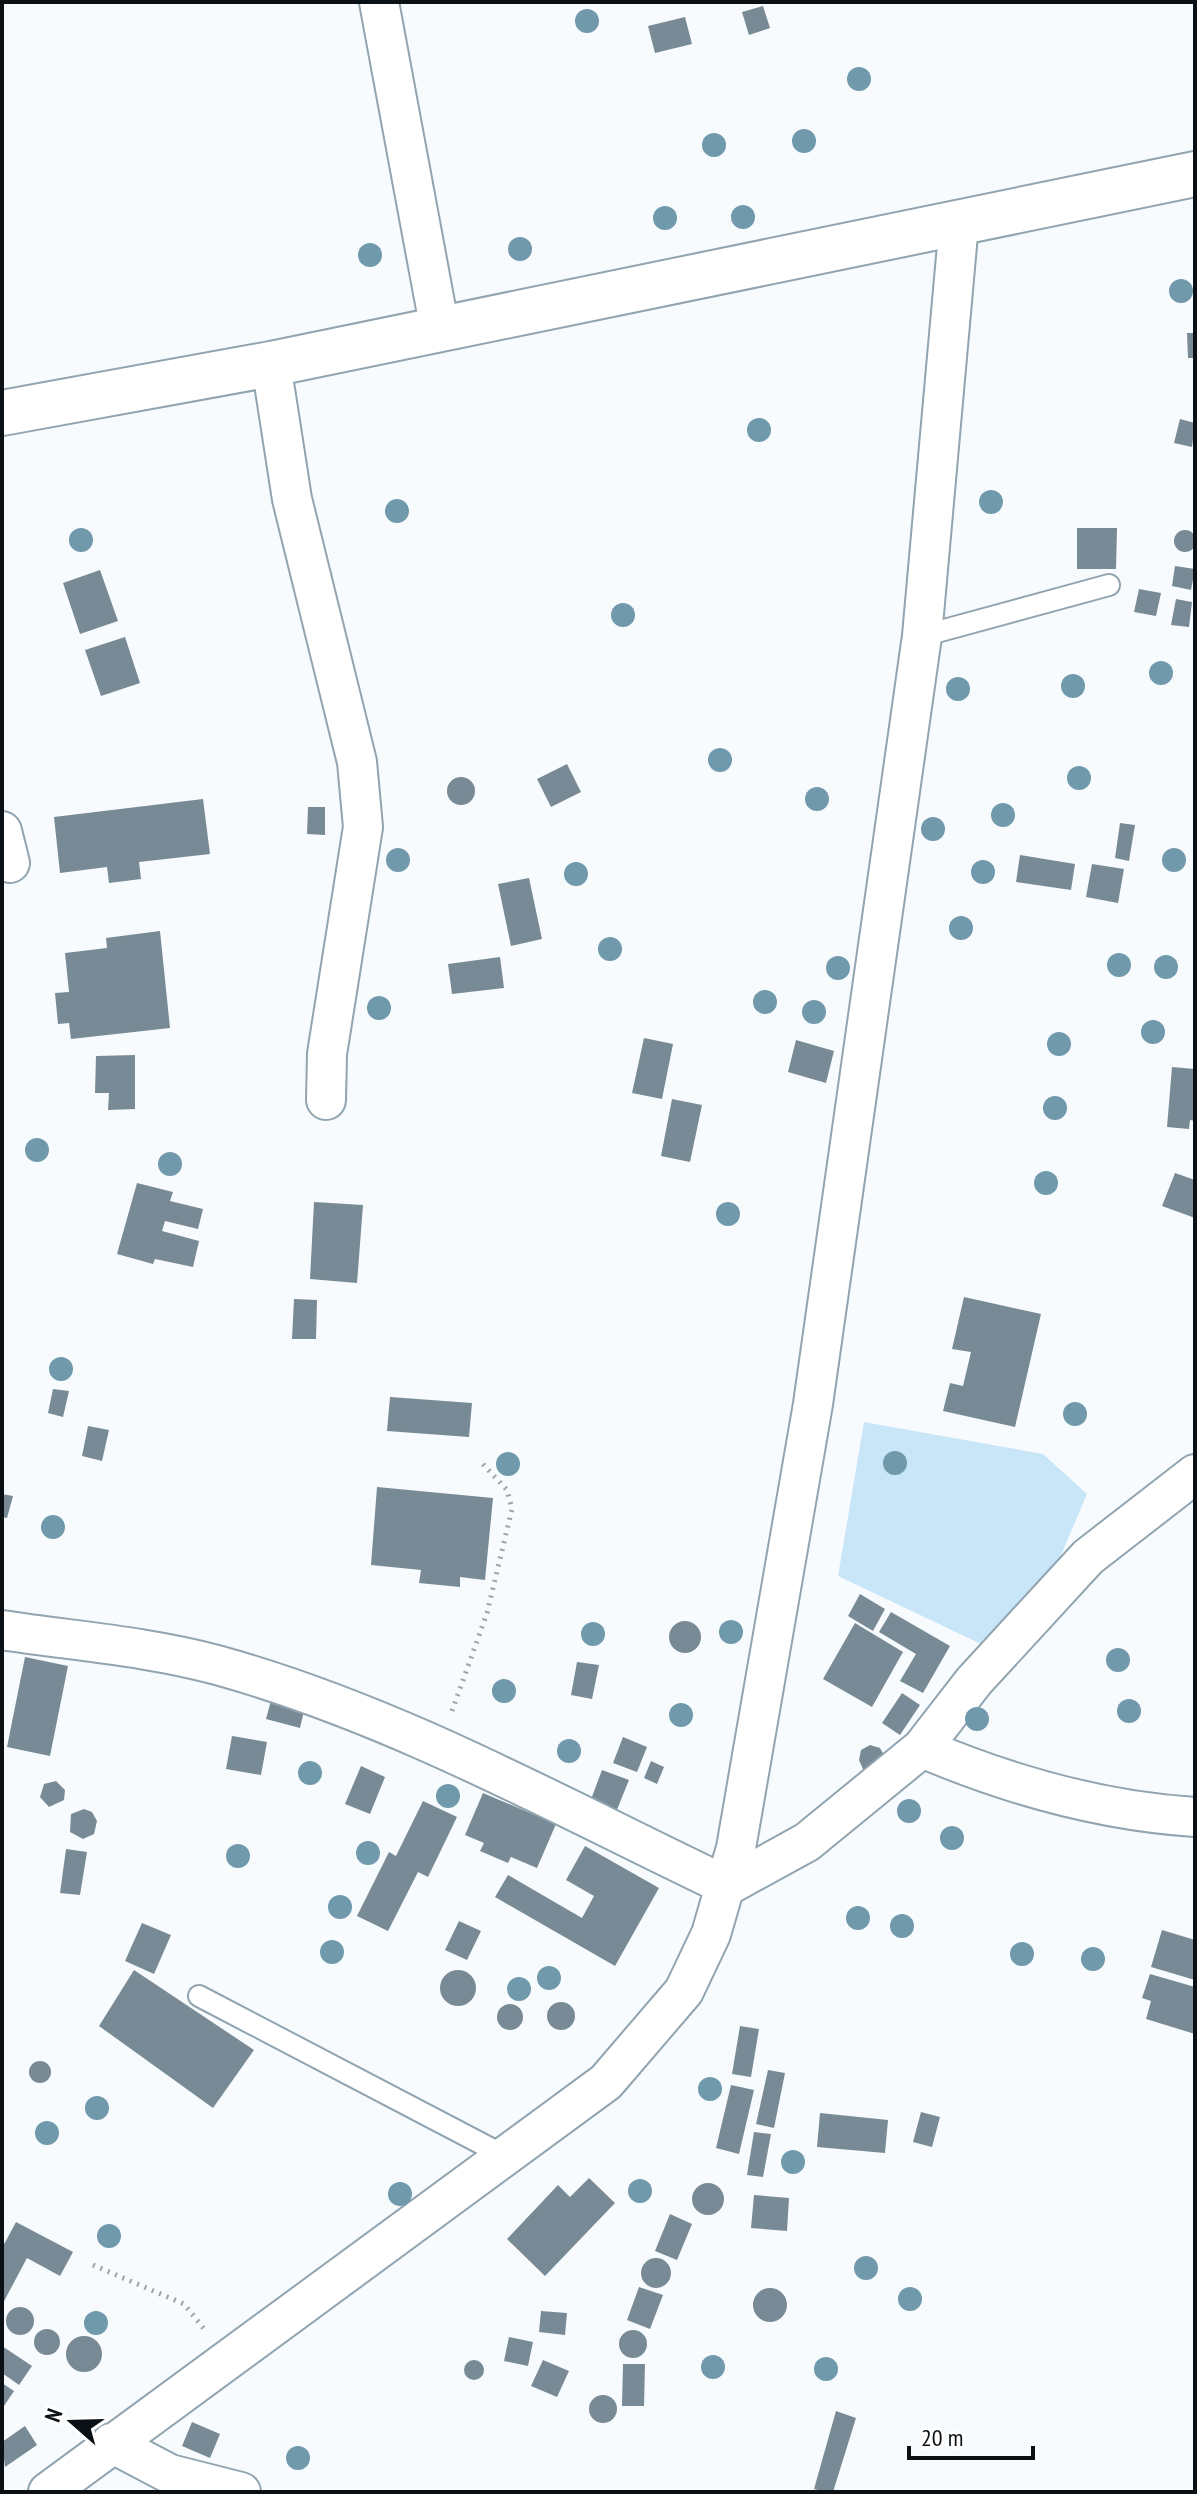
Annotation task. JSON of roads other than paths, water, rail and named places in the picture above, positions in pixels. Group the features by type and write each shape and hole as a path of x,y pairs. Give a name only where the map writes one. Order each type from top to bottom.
{"street":[{"path":"379,2 440,330"},
{"path":"2,413 271,364 1195,174"},
{"path":"48,2492 606,2082 684,1991 711,1934 727,1886 813,1404 922,636 959,223"},
{"path":"271,364 292,499 357,762 363,827 327,1054 326,1100"},
{"path":"727,1886 807,1842 922,1748 974,1681 1088,1557 1195,1474"},
{"path":"2,1630 172,1655 218,1666 357,1712 440,1746 727,1886"},
{"path":"922,1748 978,1772 1091,1803 1149,1814 1195,1817"},
{"path":"111,2443 170,2474 241,2492"}],"lane":[{"path":"922,636 1109,585"},
{"path":"199,1996 505,2156"}]}
